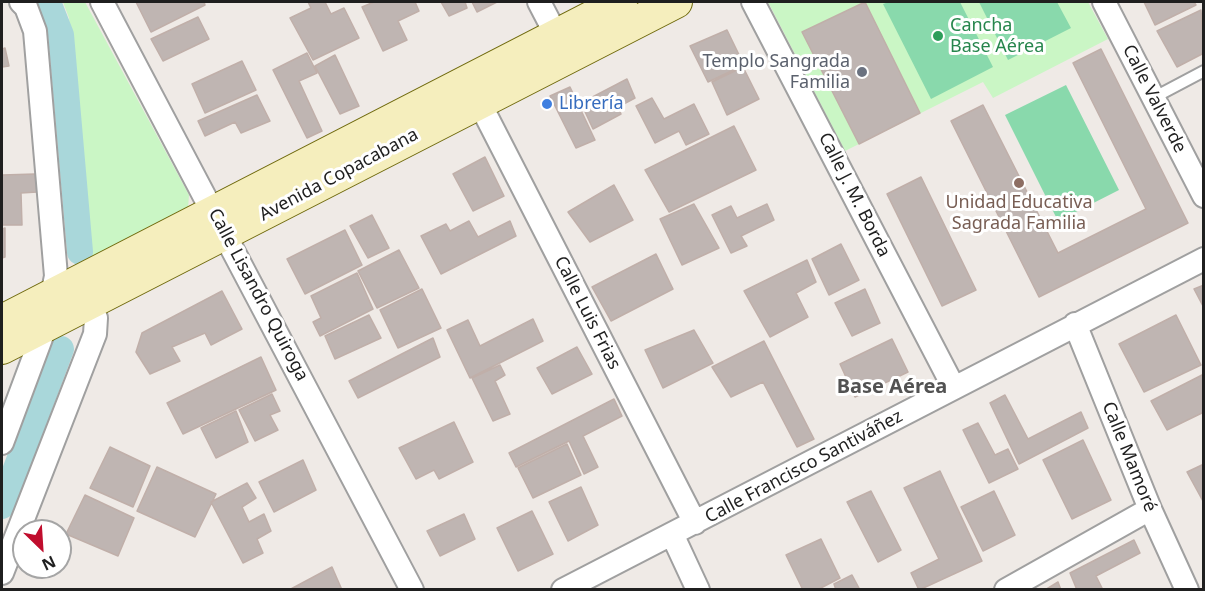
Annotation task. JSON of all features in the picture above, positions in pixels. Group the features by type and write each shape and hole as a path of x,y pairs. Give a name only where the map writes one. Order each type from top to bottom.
{"main road":[{"name":"Avenida Copacabana","path":"2,321 74,294 479,102 562,46 621,2"},
{"name":"Avenida Copacabana","path":"221,223 562,46 676,2"},
{"name":"Avenida Copacabana","path":"2,348 46,325 74,294"}],"street":[{"path":"2,573 95,334 96,318 56,276 35,31 26,7 21,2"},
{"name":"Calle Lisandro Quiroga","path":"102,2 221,223 412,590"},
{"path":"539,2 562,46"},
{"name":"Calle J. M. Borda","path":"753,2 954,388"},
{"name":"Calle Valverde","path":"1104,2 1203,196"},
{"name":"Calle Luis Frias","path":"479,102 695,523"},
{"name":"Calle Francisco Santiváñez","path":"563,590 1203,259"},
{"name":"Calle Mamoré","path":"1075,324 1150,509 1187,590"},
{"path":"2,443 46,325"},
{"path":"1006,590 1150,509"},
{"path":"672,534 698,590"}],"lane":[{"path":"1153,98 1203,71"}],"green space":[{"path":"63,2 85,2 189,195 188,209 92,257 69,18"},
{"path":"768,2 1088,2 1108,39 993,98 983,82 845,151"},
{"name":"Cancha Base Aérea","path":"889,2 960,2 993,67 931,99 883,4"},
{"name":"Cancha Base Aérea","path":"979,2 1057,2 1071,28 1008,60"},
{"path":"1066,85 1119,190 1058,221 1005,115"}],"building":[{"path":"136,2 204,2 205,5 151,32"},
{"path":"308,2 325,2 331,14 344,8 359,38 313,60 290,18 311,8"},
{"path":"374,2 415,2 419,11 398,21 407,40 383,51 362,7"},
{"path":"441,2 465,2 467,8 449,16"},
{"path":"472,2 497,2 477,12"},
{"name":"Templo Sangrada Familia","path":"865,2 920,113 859,144 802,32"},
{"path":"1144,2 1194,2 1196,5 1155,25"},
{"path":"1201,10 1204,53 1177,67 1157,31"},
{"path":"198,17 209,39 163,61 151,39"},
{"path":"727,30 744,65 708,82 690,46"},
{"path":"5,48 9,66 2,67 2,49"},
{"path":"1101,49 1188,223 1039,297 951,121 983,105 1058,253 1146,209 1073,63"},
{"path":"307,53 317,73 299,81 322,131 307,138 273,70"},
{"path":"335,55 359,106 340,114 315,66"},
{"path":"242,61 256,90 205,113 192,84"},
{"path":"743,67 759,99 727,115 712,82"},
{"path":"627,79 635,98 618,107 621,114 593,129 581,103"},
{"path":"570,87 595,140 576,148 550,96"},
{"path":"257,95 270,121 241,133 235,122 205,136 198,121"},
{"path":"652,98 664,119 694,104 709,134 686,145 679,131 655,143 636,106"},
{"path":"734,126 756,170 669,212 645,170"},
{"path":"485,157 504,196 473,211 453,174"},
{"path":"35,174 37,192 21,193 22,225 2,225 2,175"},
{"path":"921,177 976,290 942,306 887,194"},
{"path":"614,185 633,220 590,242 568,212"},
{"path":"694,204 719,248 682,265 660,219"},
{"path":"767,204 774,220 741,236 747,246 731,253 712,215 731,206 737,218"},
{"path":"372,215 389,248 368,258 350,226"},
{"path":"469,221 478,237 510,221 516,236 441,274 421,236 446,224 450,231"},
{"path":"5,228 5,257 2,258 2,229"},
{"path":"345,230 362,265 305,294 287,259"},
{"path":"841,244 859,280 829,295 812,259"},
{"path":"399,250 419,288 377,308 358,271"},
{"path":"656,254 673,289 611,321 592,287"},
{"path":"807,260 816,282 796,293 808,317 770,337 744,291"},
{"path":"357,273 373,309 320,336 313,322 321,318 311,296"},
{"path":"1204,285 1204,308 1194,289"},
{"path":"422,289 441,328 398,348 380,310"},
{"path":"865,289 880,323 852,336 835,303"},
{"path":"222,291 242,329 211,345 205,333 172,347 180,361 150,374 136,352 142,333"},
{"path":"369,315 381,338 335,359 325,336"},
{"path":"1176,315 1201,365 1144,392 1119,344"},
{"path":"533,319 543,341 470,378 447,330 468,320 480,346"},
{"path":"694,330 713,363 663,388 645,350"},
{"path":"433,338 440,357 358,398 349,381"},
{"path":"892,339 908,372 855,397 840,364"},
{"path":"764,341 814,439 797,447 763,382 731,397 712,367"},
{"path":"577,347 592,374 552,394 537,368"},
{"path":"261,357 276,390 183,434 167,403"},
{"path":"500,365 505,375 495,381 510,414 493,421 472,378"},
{"path":"1204,374 1204,412 1167,430 1151,401"},
{"path":"272,394 280,411 270,415 278,430 255,441 239,410"},
{"path":"1005,395 1028,439 1081,412 1088,428 1019,464 990,403"},
{"path":"614,399 622,416 583,436 598,467 584,474 569,441 516,467 509,453"},
{"path":"236,411 248,442 216,458 201,428"},
{"path":"454,422 473,462 439,479 434,470 416,479 399,448"},
{"path":"978,423 995,455 1008,449 1018,469 989,483 963,430"},
{"path":"1083,440 1111,500 1072,519 1043,460"},
{"path":"567,444 581,475 533,498 518,468"},
{"path":"110,447 150,466 133,507 90,488"},
{"path":"303,460 316,490 274,512 259,482"},
{"path":"1204,464 1204,503 1187,472"},
{"path":"157,467 216,494 195,537 137,511"},
{"path":"940,471 982,561 919,590 911,573 939,559 904,488"},
{"path":"247,483 256,498 242,507 249,522 264,514 271,531 257,539 263,553 243,563 211,502"},
{"path":"581,487 598,525 568,541 549,502"},
{"path":"871,491 901,550 878,562 847,502"},
{"path":"994,491 1015,535 983,551 961,507"},
{"path":"85,495 134,518 118,556 72,537 72,522"},
{"path":"532,511 553,554 518,571 497,528"},
{"path":"464,514 475,539 440,556 427,531"},
{"path":"821,539 840,578 817,590 803,590 786,555"},
{"path":"1134,540 1140,553 1096,576 1103,590 1077,590 1070,573"},
{"path":"332,567 342,590 289,590"},
{"path":"852,575 860,590 836,590 834,584"},
{"path":"1058,582 1061,590 1045,590"}],"waterway":[{"path":"48,2 61,35 80,252"},
{"path":"2,506 61,349"}],"place":[{"name":"Cancha Base Aérea","path":"938,36"},
{"name":"Templo Sangrada Familia","path":"862,72"},
{"name":"Librería","path":"547,104"},
{"name":"Unidad Educativa Sagrada Familia","path":"1019,183"}],"district":[{"name":"Base Aérea","path":"892,387"}]}
